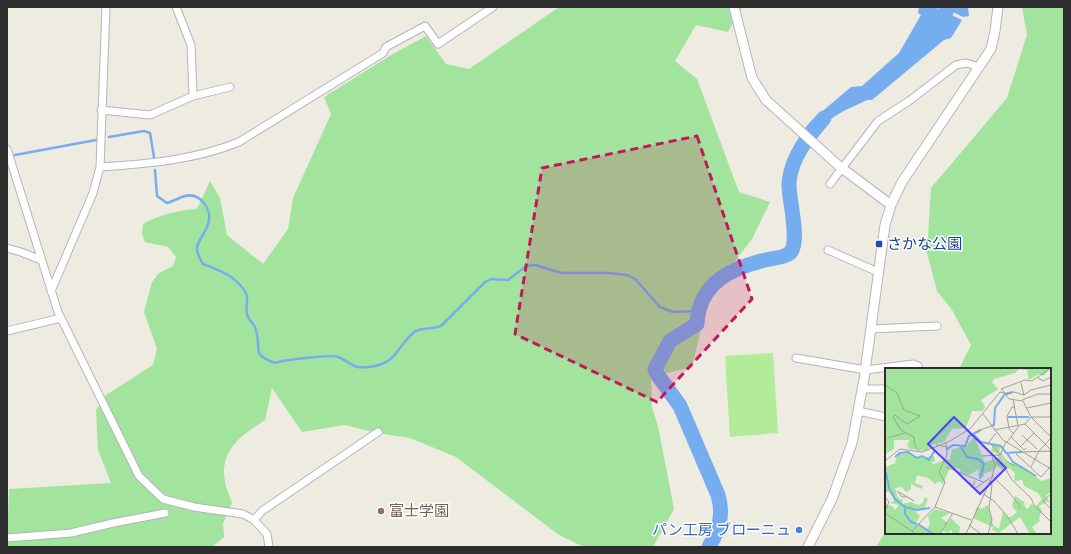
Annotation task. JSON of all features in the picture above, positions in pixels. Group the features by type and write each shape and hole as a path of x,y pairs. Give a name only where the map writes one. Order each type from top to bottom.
{"street":[{"path":"51,291 93,192 100,167 106,7"},
{"path":"176,7 190,45 192,96"},
{"path":"100,167 158,163 223,149 239,142 383,53 386,47 425,26 438,44 493,7"},
{"path":"734,7 750,70 757,88 766,100 840,168 891,205"},
{"path":"808,547 835,492 852,443 866,370 885,225 891,205 902,182 991,49 996,31 998,7"},
{"path":"830,184 861,140 878,121 909,101 956,65 966,63 980,67"},
{"path":"102,110 150,115 192,96 230,87"},
{"path":"7,149 41,260 61,318 139,476 163,499 194,507 244,514 254,520 267,534 269,547"},
{"path":"7,248 41,260"},
{"path":"828,250 878,272"},
{"path":"7,330 61,318"},
{"path":"871,329 937,326"},
{"path":"796,358 866,370 913,364 918,366"},
{"path":"862,389 885,389"},
{"path":"858,411 885,417"},
{"path":"254,520 262,511 378,432"},
{"path":"7,538 71,533 165,513"}],"highlighted area":[{"path":"697,136 752,299 657,402 515,334 542,168"}],"green space":[{"path":"559,7 742,7 728,32 696,25 675,61 697,79 739,192 770,202 752,239 719,282 707,304 692,367 651,377 652,407 658,426 674,509 653,547 584,547 559,535 456,457 410,438 377,433 345,425 302,432 272,388 265,420 240,438 234,445 225,461 225,482 232,503 223,523 224,537 212,547 7,547 9,489 111,483 98,450 96,410 106,395 153,365 157,349 144,312 152,282 159,273 173,266 176,257 168,247 145,242 142,234 143,224 155,218 183,210 197,209 210,181 220,198 227,235 263,264 288,229 293,198 331,114 324,97 391,55 426,36 446,64 469,69"},
{"path":"1022,7 1064,7 1064,547 876,547 885,533 885,534 1051,534 1051,368 960,368 971,345 952,310 937,291 927,253 931,188 1007,98 1027,35"},
{"path":"773,353 778,433 730,437 725,356"}],"water":[{"path":"919,7 935,7 962,20 951,38 944,40 872,100 867,100 831,119 820,130 816,138 805,128 812,120 851,87 862,86 899,53 921,15 918,13"},
{"path":"943,7 968,7 969,16 963,17"}],"waterway":[{"path":"932,27 946,12 947,7"},
{"path":"709,547 720,522 721,509 718,495 680,406 655,369 670,341 697,324 699,309 704,297 711,287 720,279 731,272 756,262 790,253 793,247 794,239 789,190 790,174 801,148 824,118"},
{"path":"109,137 144,131 150,133 154,157"},
{"path":"15,155 96,140"},
{"path":"155,170 157,196 167,203 185,196 196,197 201,200 207,208 209,219 207,227 197,247 198,256 203,264 228,275 242,287 247,295 248,316 256,330 258,337 258,351 262,357 275,363 287,360 327,356 338,357 358,367 369,367 385,363 391,359 413,333 442,325 485,282 491,279 508,280 526,266 535,265 562,273 610,273 627,275 635,279 660,307 673,312 697,311"}],"place":[{"name":"さかな公園","path":"879,244"},
{"name":"富士学園","path":"381,511"},
{"name":"パン工房 ブローニュ","path":"799,530"}]}
